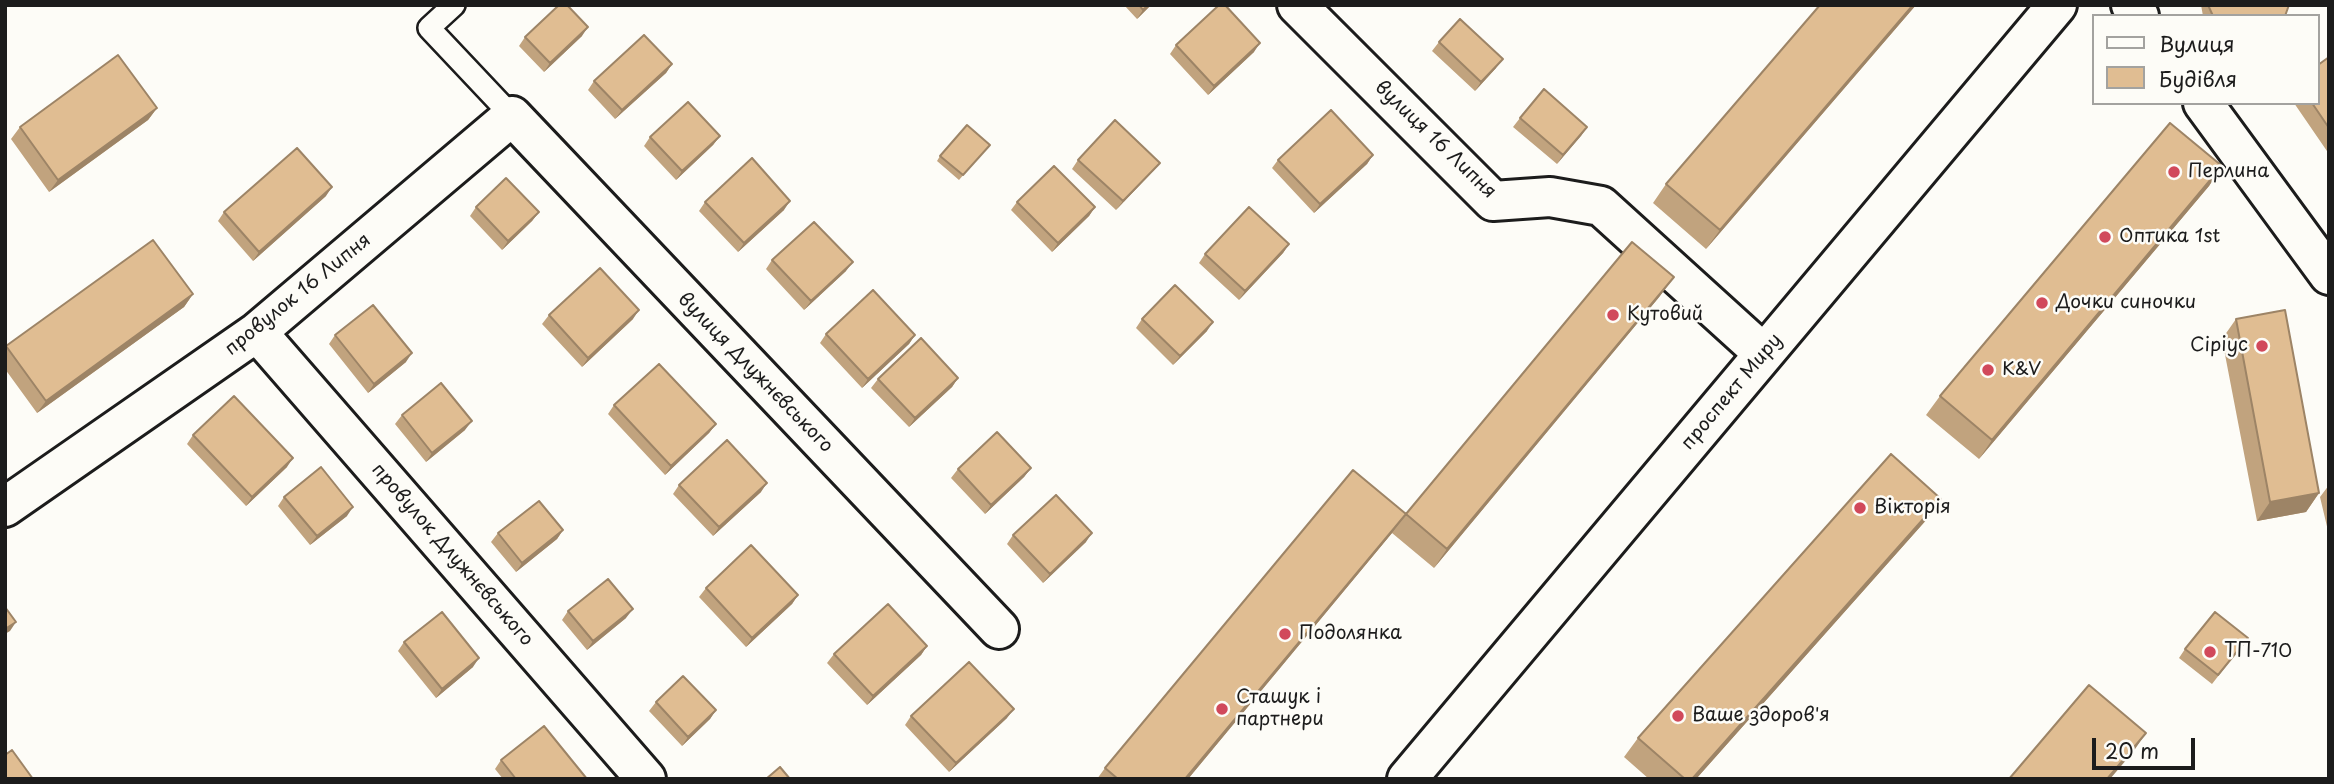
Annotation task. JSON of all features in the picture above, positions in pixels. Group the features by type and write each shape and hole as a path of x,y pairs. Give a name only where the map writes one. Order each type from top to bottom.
{"street":[{"name":"вулиця 16 Липня","path":"1297,5 1493,201 1550,197 1601,206 1764,354"},
{"name":"проспект Миру","path":"1407,779 2056,5"},
{"path":"2204,105 2329,275"},
{"name":"провулок 16 Липня","path":"5,508 257,332 512,116"},
{"name":"вулиця Длужнєвського","path":"512,116 999,629"},
{"name":"провулок Длужнєвського","path":"257,332 646,779"}],"lane":[{"path":"454,5 429,28 512,116"}],"building":[{"path":"559,5 567,5 588,27 550,63 525,37"},
{"path":"1219,5 1225,5 1260,43 1214,86 1176,45"},
{"path":"1820,5 1913,5 1720,230 1666,184"},
{"path":"2208,5 2289,5 2286,14 2212,14"},
{"path":"1460,19 1503,59 1481,82 1439,42"},
{"path":"644,35 672,64 622,110 594,81"},
{"path":"118,55 157,108 58,180 20,127"},
{"path":"2329,57 2329,128 2313,105 2320,105 2320,64"},
{"path":"1544,89 1587,127 1563,155 1520,118"},
{"path":"688,102 720,136 682,171 650,137"},
{"path":"1331,110 1373,155 1320,204 1278,160"},
{"path":"1115,120 1160,163 1123,201 1078,160"},
{"path":"2170,123 2222,166 1992,440 1940,396"},
{"path":"967,125 990,145 963,175 940,156"},
{"path":"297,148 332,187 259,252 224,212"},
{"path":"752,158 790,201 744,243 705,202"},
{"path":"1054,166 1095,207 1058,243 1017,202"},
{"path":"506,178 539,212 508,241 476,207"},
{"path":"1249,207 1289,244 1245,291 1205,254"},
{"path":"814,222 853,262 811,301 772,260"},
{"path":"153,240 193,294 46,401 6,346"},
{"path":"1632,242 1674,277 1447,549 1406,514"},
{"path":"600,268 639,310 588,358 549,315"},
{"path":"1175,285 1213,322 1180,356 1142,319"},
{"path":"873,290 915,335 868,379 826,334"},
{"path":"373,305 412,353 374,384 335,335"},
{"path":"2285,310 2319,493 2270,502 2236,319"},
{"path":"921,338 958,378 915,418 878,379"},
{"path":"659,364 716,424 671,466 614,405"},
{"path":"441,383 472,421 432,453 402,415"},
{"path":"234,396 293,458 252,497 193,435"},
{"path":"997,432 1031,468 991,505 958,469"},
{"path":"727,440 767,483 719,527 679,485"},
{"path":"1891,454 1941,499 1692,779 1685,779 1638,738"},
{"path":"321,467 353,507 317,536 284,497"},
{"path":"1353,470 1406,514 1185,779 1118,779 1105,768"},
{"path":"1056,495 1092,533 1050,574 1013,535"},
{"path":"539,501 563,530 522,563 498,533"},
{"path":"751,545 798,595 752,638 706,588"},
{"path":"608,579 633,609 593,641 568,611"},
{"path":"888,604 927,646 873,696 834,654"},
{"path":"5,607 16,622 5,629"},
{"path":"442,612 479,658 442,689 404,642"},
{"name":"ТП-710","path":"2215,612 2248,638 2218,675 2185,649"},
{"path":"969,662 1014,709 956,763 911,716"},
{"path":"683,676 716,710 688,737 656,702"},
{"path":"2089,685 2146,733 2107,779 2009,779"},
{"path":"544,726 587,779 516,779 501,760"},
{"path":"12,750 33,779 5,779 5,755"},
{"path":"780,767 790,779 766,779"}],"place":[{"name":"Перлина","path":"2174,172"},
{"name":"Оптика 1st","path":"2105,237"},
{"name":"Дочки синочки","path":"2042,303"},
{"name":"Кутовий","path":"1613,315"},
{"name":"Сіріус","path":"2262,346"},
{"name":"K&V","path":"1988,370"},
{"name":"Вікторія","path":"1860,508"},
{"name":"Подолянка","path":"1285,634"},
{"name":"ТП-710","path":"2210,652"},
{"name":"Сташук і партнери","path":"1222,709"},
{"name":"Ваше здоров'я","path":"1678,716"}]}
